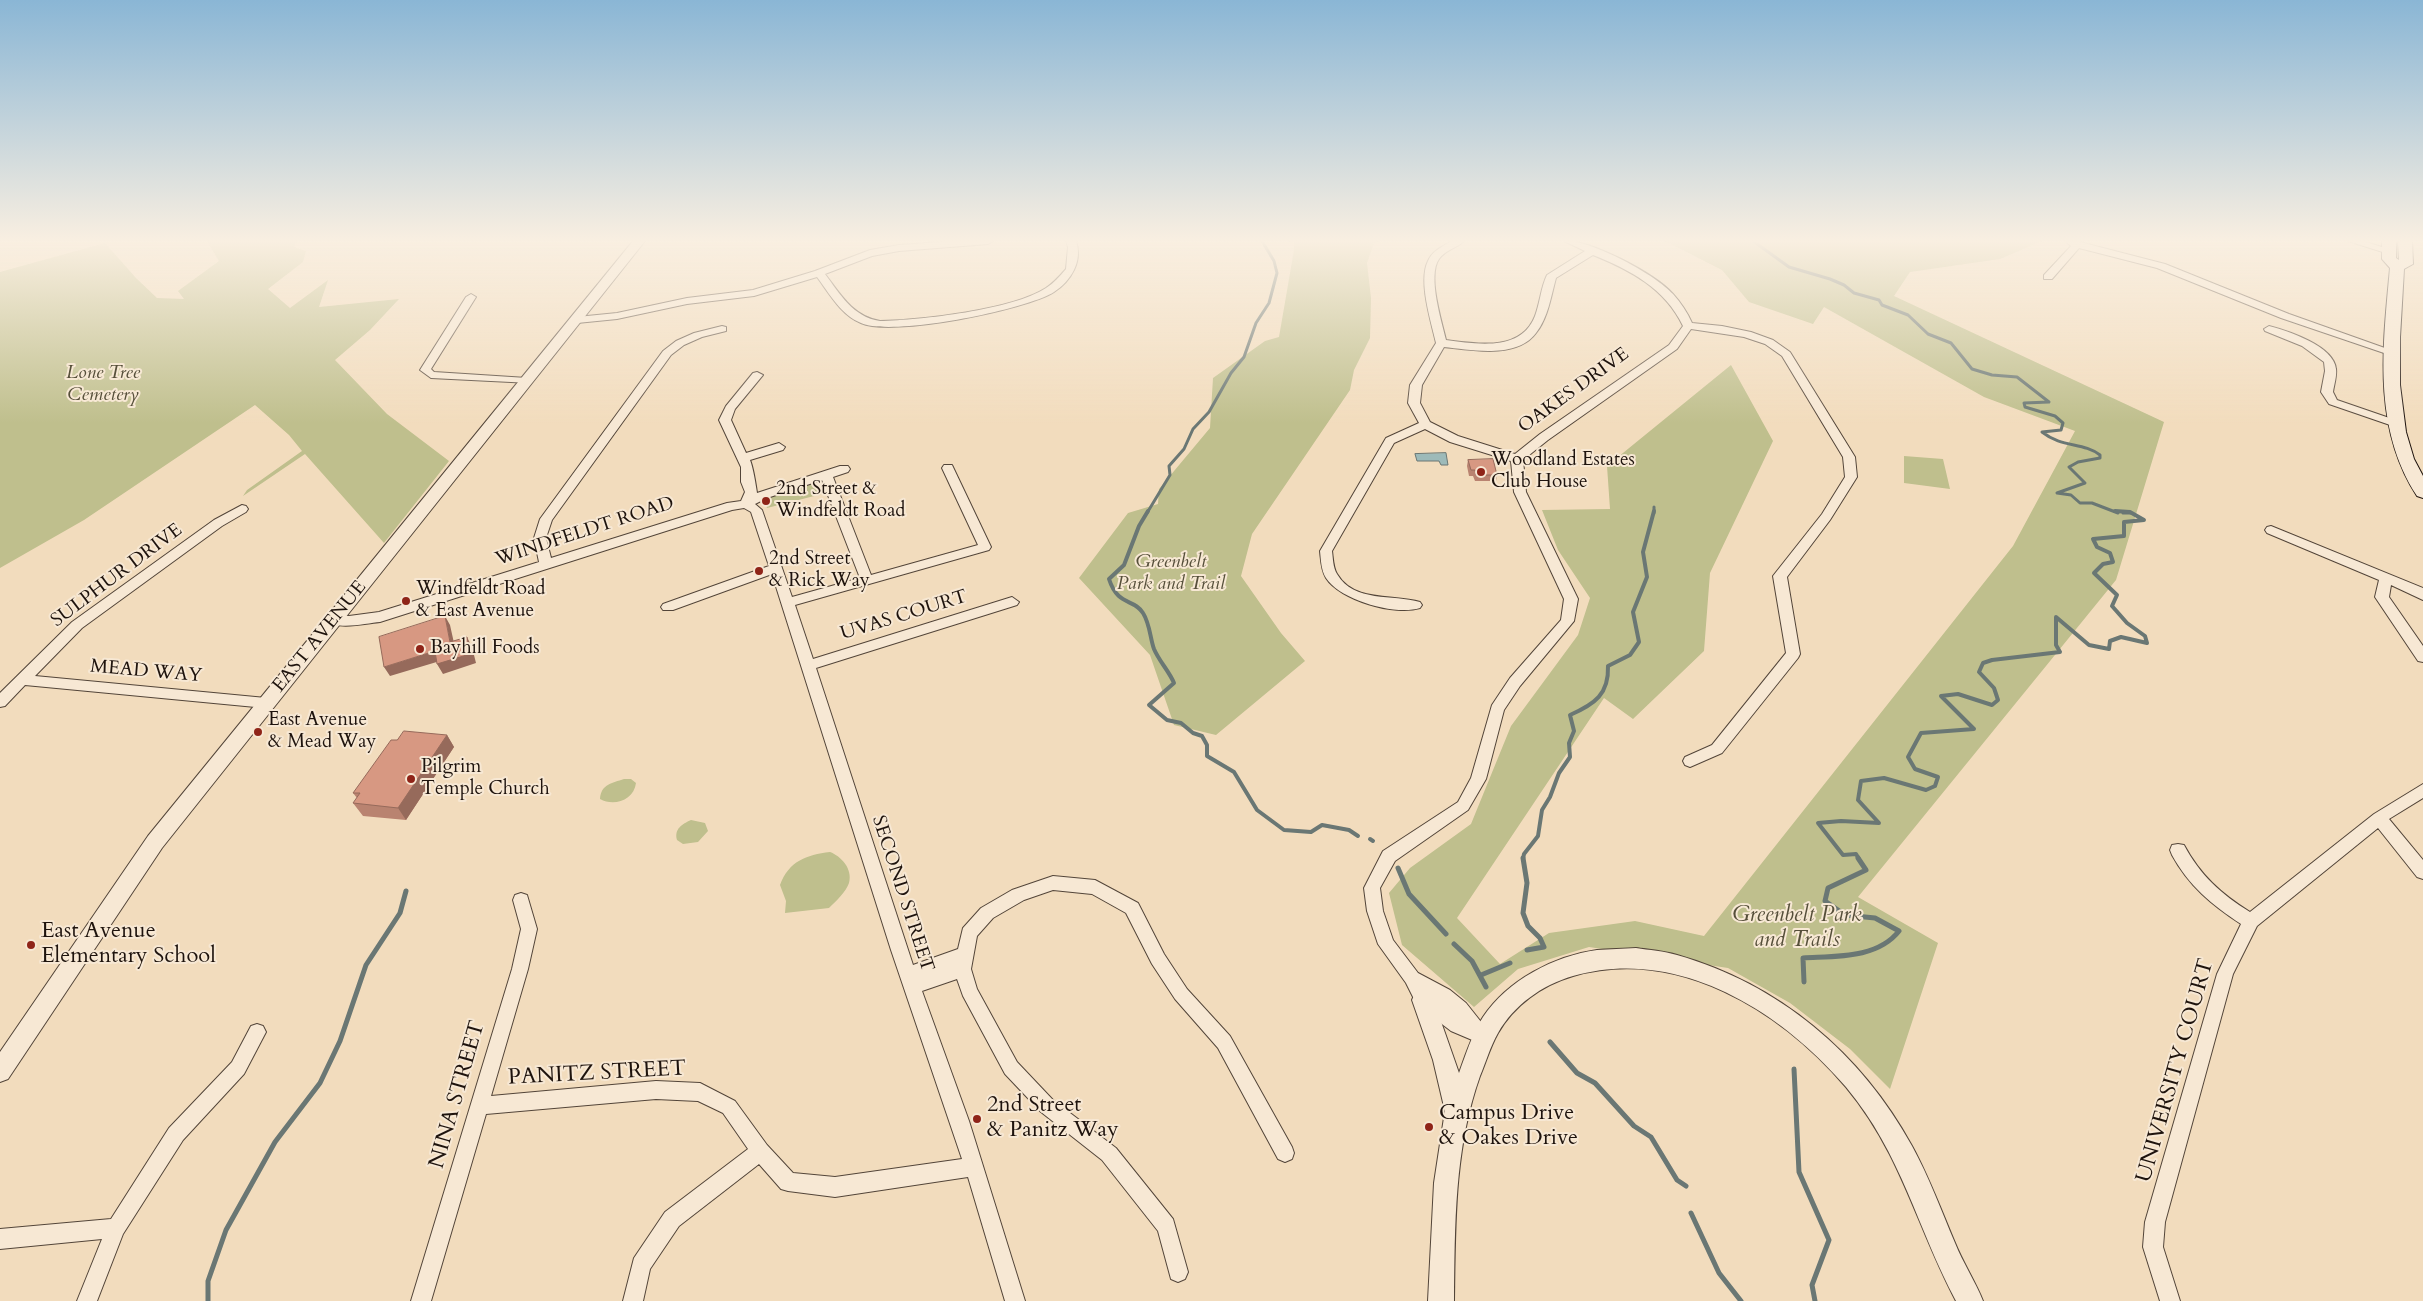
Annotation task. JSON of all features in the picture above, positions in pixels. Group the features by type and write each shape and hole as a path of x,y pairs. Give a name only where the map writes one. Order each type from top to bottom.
{"main road":[{"path":"2395,302 2391,352 2397,424 2404,454 2423,492"}],"street":[{"path":"468,302 425,370 431,376 527,381"},
{"name":"EAST AVENUE","path":"0,1071 155,842 591,302"},
{"path":"577,320 617,316 684,302"},
{"path":"842,302 849,310 866,322 886,325 981,312 1020,302"},
{"path":"1434,302 1441,343 1416,385 1414,403 1425,424 1454,439 1517,459"},
{"path":"1441,343 1464,346 1496,346 1511,343 1530,334 1544,302"},
{"path":"1676,302 1688,326 1722,329 1747,334 1769,342 1786,354 1849,457 1851,477 1826,517 1780,576 1793,654 1717,749 1690,761"},
{"path":"2250,302 2285,316 2391,352"},
{"name":"OAKES DRIVE","path":"1484,1037 1457,1026 1423,1000 1412,978 1386,944 1375,911 1372,888 1389,856 1464,806 1478,779 1498,709 1515,682 1567,621 1571,599 1520,492 1517,459 1544,437 1672,347 1688,326"},
{"path":"546,564 540,538 546,519 632,397 667,353 692,338 722,329"},
{"path":"2269,329 2309,345 2326,356 2331,367 2327,392 2334,402 2397,424"},
{"path":"746,504 751,492 747,467 725,420 730,408 757,375"},
{"path":"1414,606 1381,603 1352,594 1331,577 1326,551 1390,442 1425,424"},
{"path":"743,458 779,448"},
{"path":"787,602 985,547 948,468"},
{"name":"WINDFELDT ROAD","path":"335,620 353,621 380,617 731,506 746,504 762,495 844,470"},
{"path":"826,475 868,580"},
{"name":"SECOND STREET","path":"746,504 756,510 776,568 910,980 975,1167 1015,1301"},
{"name":"SULPHUR DRIVE","path":"0,702 77,625 218,523 242,509"},
{"path":"2271,530 2420,592 2423,595"},
{"path":"668,607 776,568"},
{"path":"2386,578 2382,596 2423,657"},
{"name":"UVAS COURT","path":"807,666 1012,602"},
{"name":"MEAD WAY","path":"23,680 266,703"},
{"name":"UNIVERSITY COURT","path":"2170,1301 2153,1247 2155,1222 2225,974 2251,921 2380,818 2423,790"},
{"path":"2380,818 2423,872"},
{"path":"2178,850 2187,869 2214,898 2251,921"},
{"path":"1178,1272 1166,1226 1109,1154 1047,1106 1011,1068 969,991 964,961 968,933 987,913 1018,895 1053,883 1095,887 1132,908 1158,958 1181,994 1224,1042 1285,1153"},
{"name":"NINA STREET","path":"421,1301 481,1106 529,929 521,900"},
{"path":"1440,1301 1444,1212 1457,1112 1484,1037 1505,1003 1537,980 1575,964 1605,957 1648,957 1686,967 1723,980 1769,1004 1804,1030 1846,1071 1877,1112 1908,1164 1970,1301"},
{"path":"910,980 964,961"},
{"name":"OAKES DRIVE","path":"1412,978 1436,990 1466,1012 1484,1037"},
{"path":"1423,1000 1439,1041 1457,1112"},
{"path":"87,1301 116,1228 176,1134 238,1068 257,1032"},
{"name":"PANITZ STREET","path":"481,1106 656,1090 700,1092 728,1107 760,1151 788,1182 836,1187 975,1167"},
{"path":"633,1301 641,1265 672,1219 760,1151"},
{"path":"0,1238 116,1228"}],"green space":[{"name":"Lone Tree Cemetery","path":"0,302 283,302 290,308 299,302 321,302 319,307 372,302 396,302 370,330 335,360 387,414 449,461 384,543 305,454 243,496 247,490 302,451 289,435 255,405 84,520 0,568"},
{"name":"Greenbelt Park and Trail","path":"1285,302 1371,302 1370,338 1354,370 1350,390 1252,534 1241,576 1281,633 1305,661 1216,735 1174,725 1150,655 1079,578 1128,513 1158,504 1159,489 1210,428 1213,378 1265,341 1279,337"},
{"name":"Greenbelt Park and Trails","path":"1749,302 1906,302 2164,422 2116,580 1858,897 1938,943 1890,1089 1850,1049 1790,1003 1728,968 1589,947 1518,969 1474,1007 1402,945 1389,893 1410,868 1471,824 1511,726 1578,635 1590,598 1558,550 1542,510 1610,509 1607,466 1731,365 1773,441 1710,573 1704,651 1633,719 1604,698 1457,918 1500,964 1549,933 1635,921 1704,936 2013,546 2075,431 1984,397 1824,307 1813,324"},
{"path":"1904,456 1943,459 1950,489 1904,483"},
{"path":"813,484 823,487 826,493 767,508 764,500 767,497"},
{"path":"624,779 631,779 636,783 632,794 617,802 600,799 602,790 605,787"},
{"path":"691,820 705,823 708,831 698,842 683,844 677,840 678,830 682,825"},
{"path":"830,852 842,860 848,868 849,883 843,893 829,908 785,913 786,901 780,885 788,870 806,857"}],"water":[{"path":"1446,453 1448,465 1441,465 1439,461 1417,461 1415,454"}],"building":[{"path":"1493,459 1497,475 1476,475 1475,470 1471,470 1468,460"},
{"name":"Bayhill Foods","path":"445,616 450,642 467,637 470,654 437,664 435,651 384,667 379,637"},
{"path":"404,731 447,735 398,808 353,803 360,793 353,793 391,740 397,740"}],"waterway":[{"path":"1147,513 1170,475 1169,466 1184,449 1193,429 1209,412 1231,373 1244,357 1256,323 1269,302"},
{"path":"1880,302 1882,305 1908,315 1928,334 1951,343 1972,369 1992,375 2017,377 2049,402 2024,403 2025,407 2055,416 2063,423 2061,430 2042,432 2057,441 2087,448 2100,455 2100,458 2078,462 2069,467 2085,483 2057,493 2071,495 2080,503 2092,503 2118,513"},
{"path":"1148,511 1139,526 1124,565 1109,579 1117,594 1135,605 1143,613 1154,649 1174,683 1149,705 1167,720 1181,723 1193,733 1202,736 1207,745 1207,756 1234,772 1257,810 1284,830 1311,832 1322,825 1349,830 1358,836"},
{"path":"1523,859 1524,854 1538,836 1542,810 1550,797 1559,773 1570,757 1569,743 1574,731 1570,715 1587,707 1599,697 1606,684 1608,666 1630,655 1639,642 1633,612 1647,577 1643,552 1654,511"},
{"path":"1859,859 1856,854 1843,855 1818,823 1841,821 1879,823 1858,800 1861,781 1884,778 1926,790 1935,786 1938,777 1915,769 1908,757 1921,733 1974,729 1941,696 1958,694 1992,705 1998,700 1994,688 1979,672 1983,663 1992,660 2060,652 2056,645 2056,617 2089,645 2109,649 2110,641 2121,637 2147,643 2145,636 2127,623 2112,606 2117,595 2094,573 2103,564 2113,562 2110,553 2097,547 2093,539 2124,536 2124,522 2144,520 2130,512 2115,511"},
{"path":"2123,513 2131,513"},
{"path":"1804,982 1803,958 1842,956 1867,951 1879,947 1899,931 1875,918 1845,915 1825,901 1828,888 1866,870 1858,858"},
{"path":"1523,859 1527,883 1523,913 1528,926 1540,938 1544,947 1527,950"},
{"path":"1398,868 1409,894 1446,934"},
{"path":"208,1301 208,1281 226,1230 275,1142 320,1083 340,1041 366,965 400,913 406,891"},
{"path":"1454,944 1472,961 1486,987"},
{"path":"1481,975 1510,963"},
{"path":"1550,1042 1577,1073 1595,1083 1634,1126 1651,1137 1677,1180 1686,1186"},
{"path":"1794,1069 1799,1172 1829,1240 1812,1285 1815,1301"},
{"path":"1691,1213 1719,1273 1741,1301"}],"place":[{"name":"Woodland Estates Club House","path":"1481,472"},
{"name":"2nd Street & Windfeldt Road","path":"766,501"},
{"name":"2nd Street & Rick Way","path":"759,571"},
{"name":"Windfeldt Road & East Avenue","path":"406,601"},
{"name":"Bayhill Foods","path":"420,649"},
{"name":"East Avenue & Mead Way","path":"258,732"},
{"name":"Pilgrim Temple Church","path":"411,779"},
{"name":"East Avenue Elementary School","path":"31,945"},
{"name":"2nd Street & Panitz Way","path":"977,1119"},
{"name":"Campus Drive & Oakes Drive","path":"1429,1127"}]}
